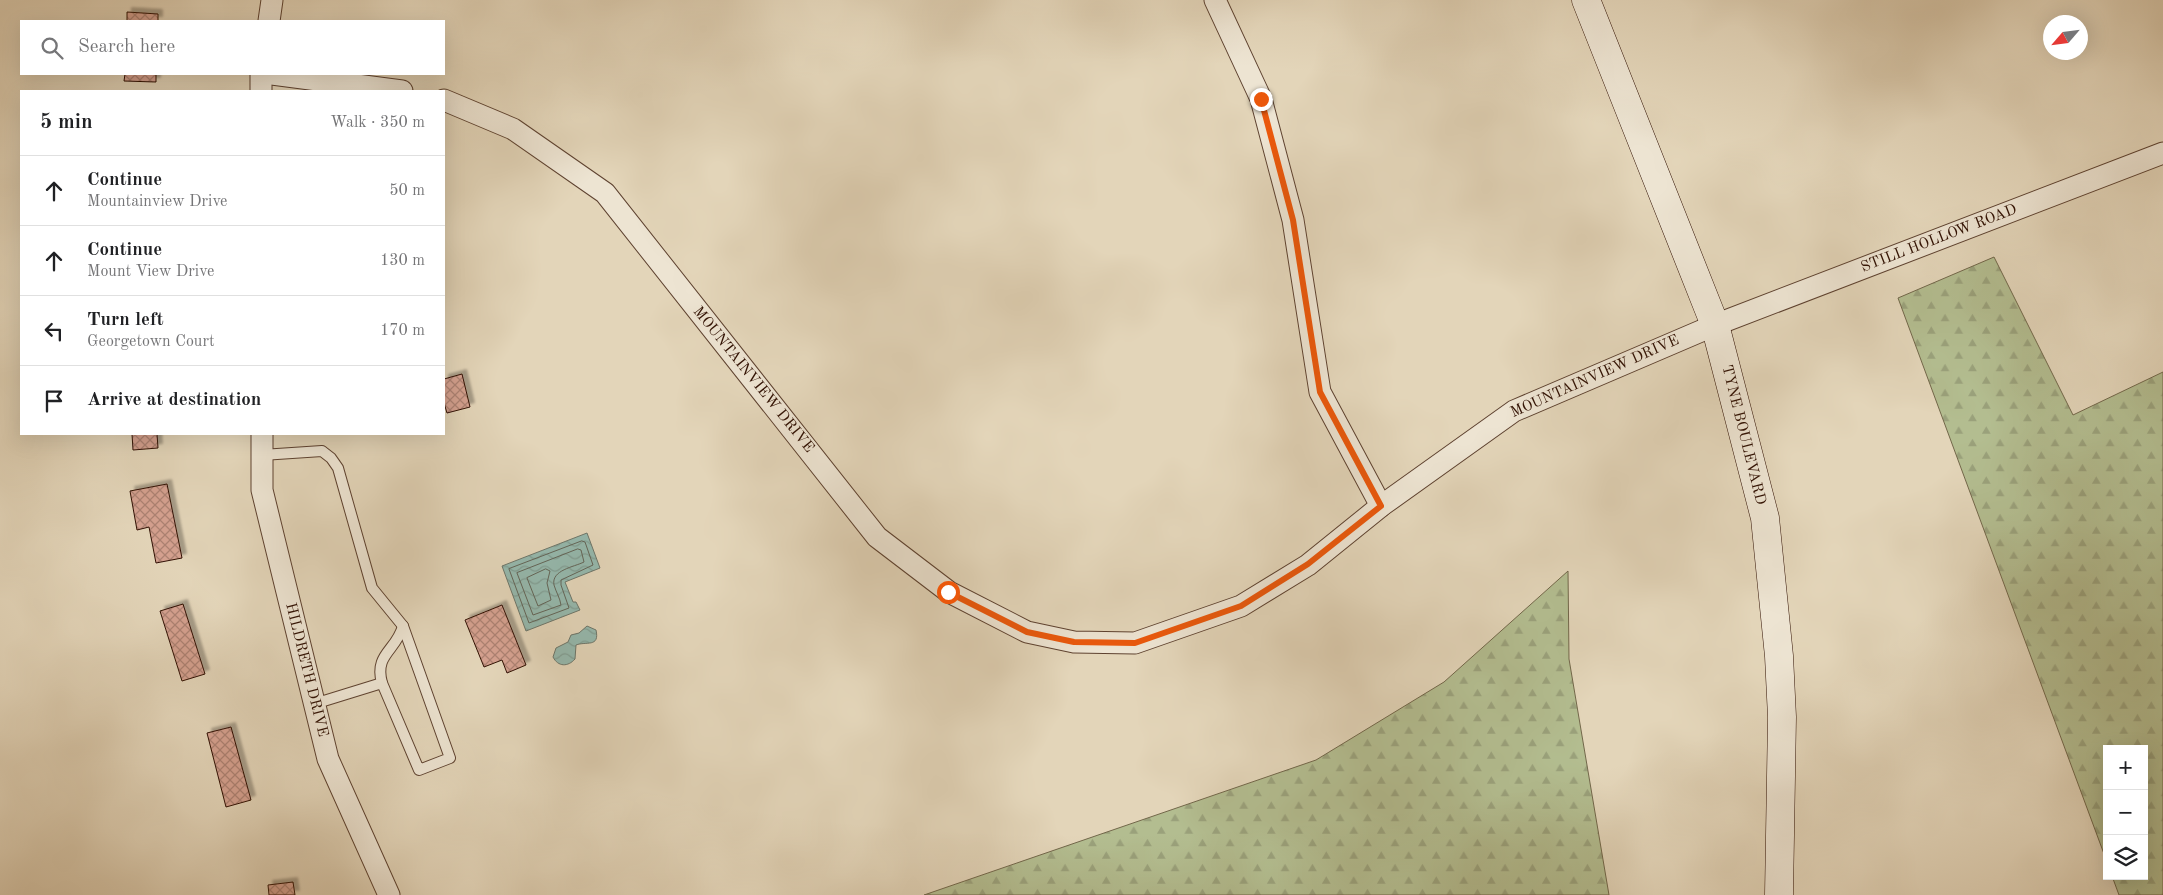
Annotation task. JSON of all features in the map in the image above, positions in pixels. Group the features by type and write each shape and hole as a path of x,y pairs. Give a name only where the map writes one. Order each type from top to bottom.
{"street":[{"path":"269,20 272,0"},
{"path":"1215,0 1261,99 1291,211 1320,392 1381,506"},
{"name":"TYNE BOULEVARD","path":"1586,0 1715,325 1765,518 1779,656 1782,717 1779,895"},
{"path":"261,75 261,90"},
{"path":"280,75 394,90"},
{"name":"MOUNTAINVIEW DRIVE","path":"445,100 513,129 605,193 877,537 948,592 1027,632 1074,642 1135,643 1241,606 1308,564 1381,506 1514,411 1715,325"},
{"name":"STILL HOLLOW ROAD","path":"1715,325 2163,153"},
{"name":"HILDRETH DRIVE","path":"262,444 262,490 328,759 389,895"}],"lane":[{"path":"262,444 322,451 331,458 338,468 372,588 403,626 450,758 418,770 378,670 401,633 403,626"},
{"path":"314,704 382,683"}],"green space":[{"path":"1994,257 2073,415 2163,372 2163,895 2119,895 2113,880 2148,880 2148,745 2103,745 2103,851 1898,298"},
{"path":"1568,571 1569,659 1609,895 924,895 1316,760 1444,682"}],"water":[{"path":"587,533 600,568 565,582 573,602 576,602 580,610 526,631 502,566"},
{"path":"587,626 596,630 597,636 594,642 576,645 575,659 566,665 558,663 553,657 556,648 568,642 571,635 579,633"}],"building":[{"path":"127,12 158,14 158,20 127,20"},
{"path":"125,75 156,75 156,82 124,81"},
{"path":"462,374 470,407 447,413 445,406 445,379"},
{"path":"132,435 157,435 158,448 133,450"},
{"path":"167,484 182,558 156,563 149,527 137,530 130,491"},
{"path":"183,604 205,674 182,681 160,611"},
{"path":"502,605 526,665 507,673 502,660 484,667 465,620"},
{"path":"231,727 251,800 226,807 207,733"},
{"path":"293,882 295,895 269,895 268,885"}],"route":[{"path":"948,592 1027,632 1074,642 1135,643 1241,606 1308,564 1381,506 1320,392 1293,220 1261,99"}]}
